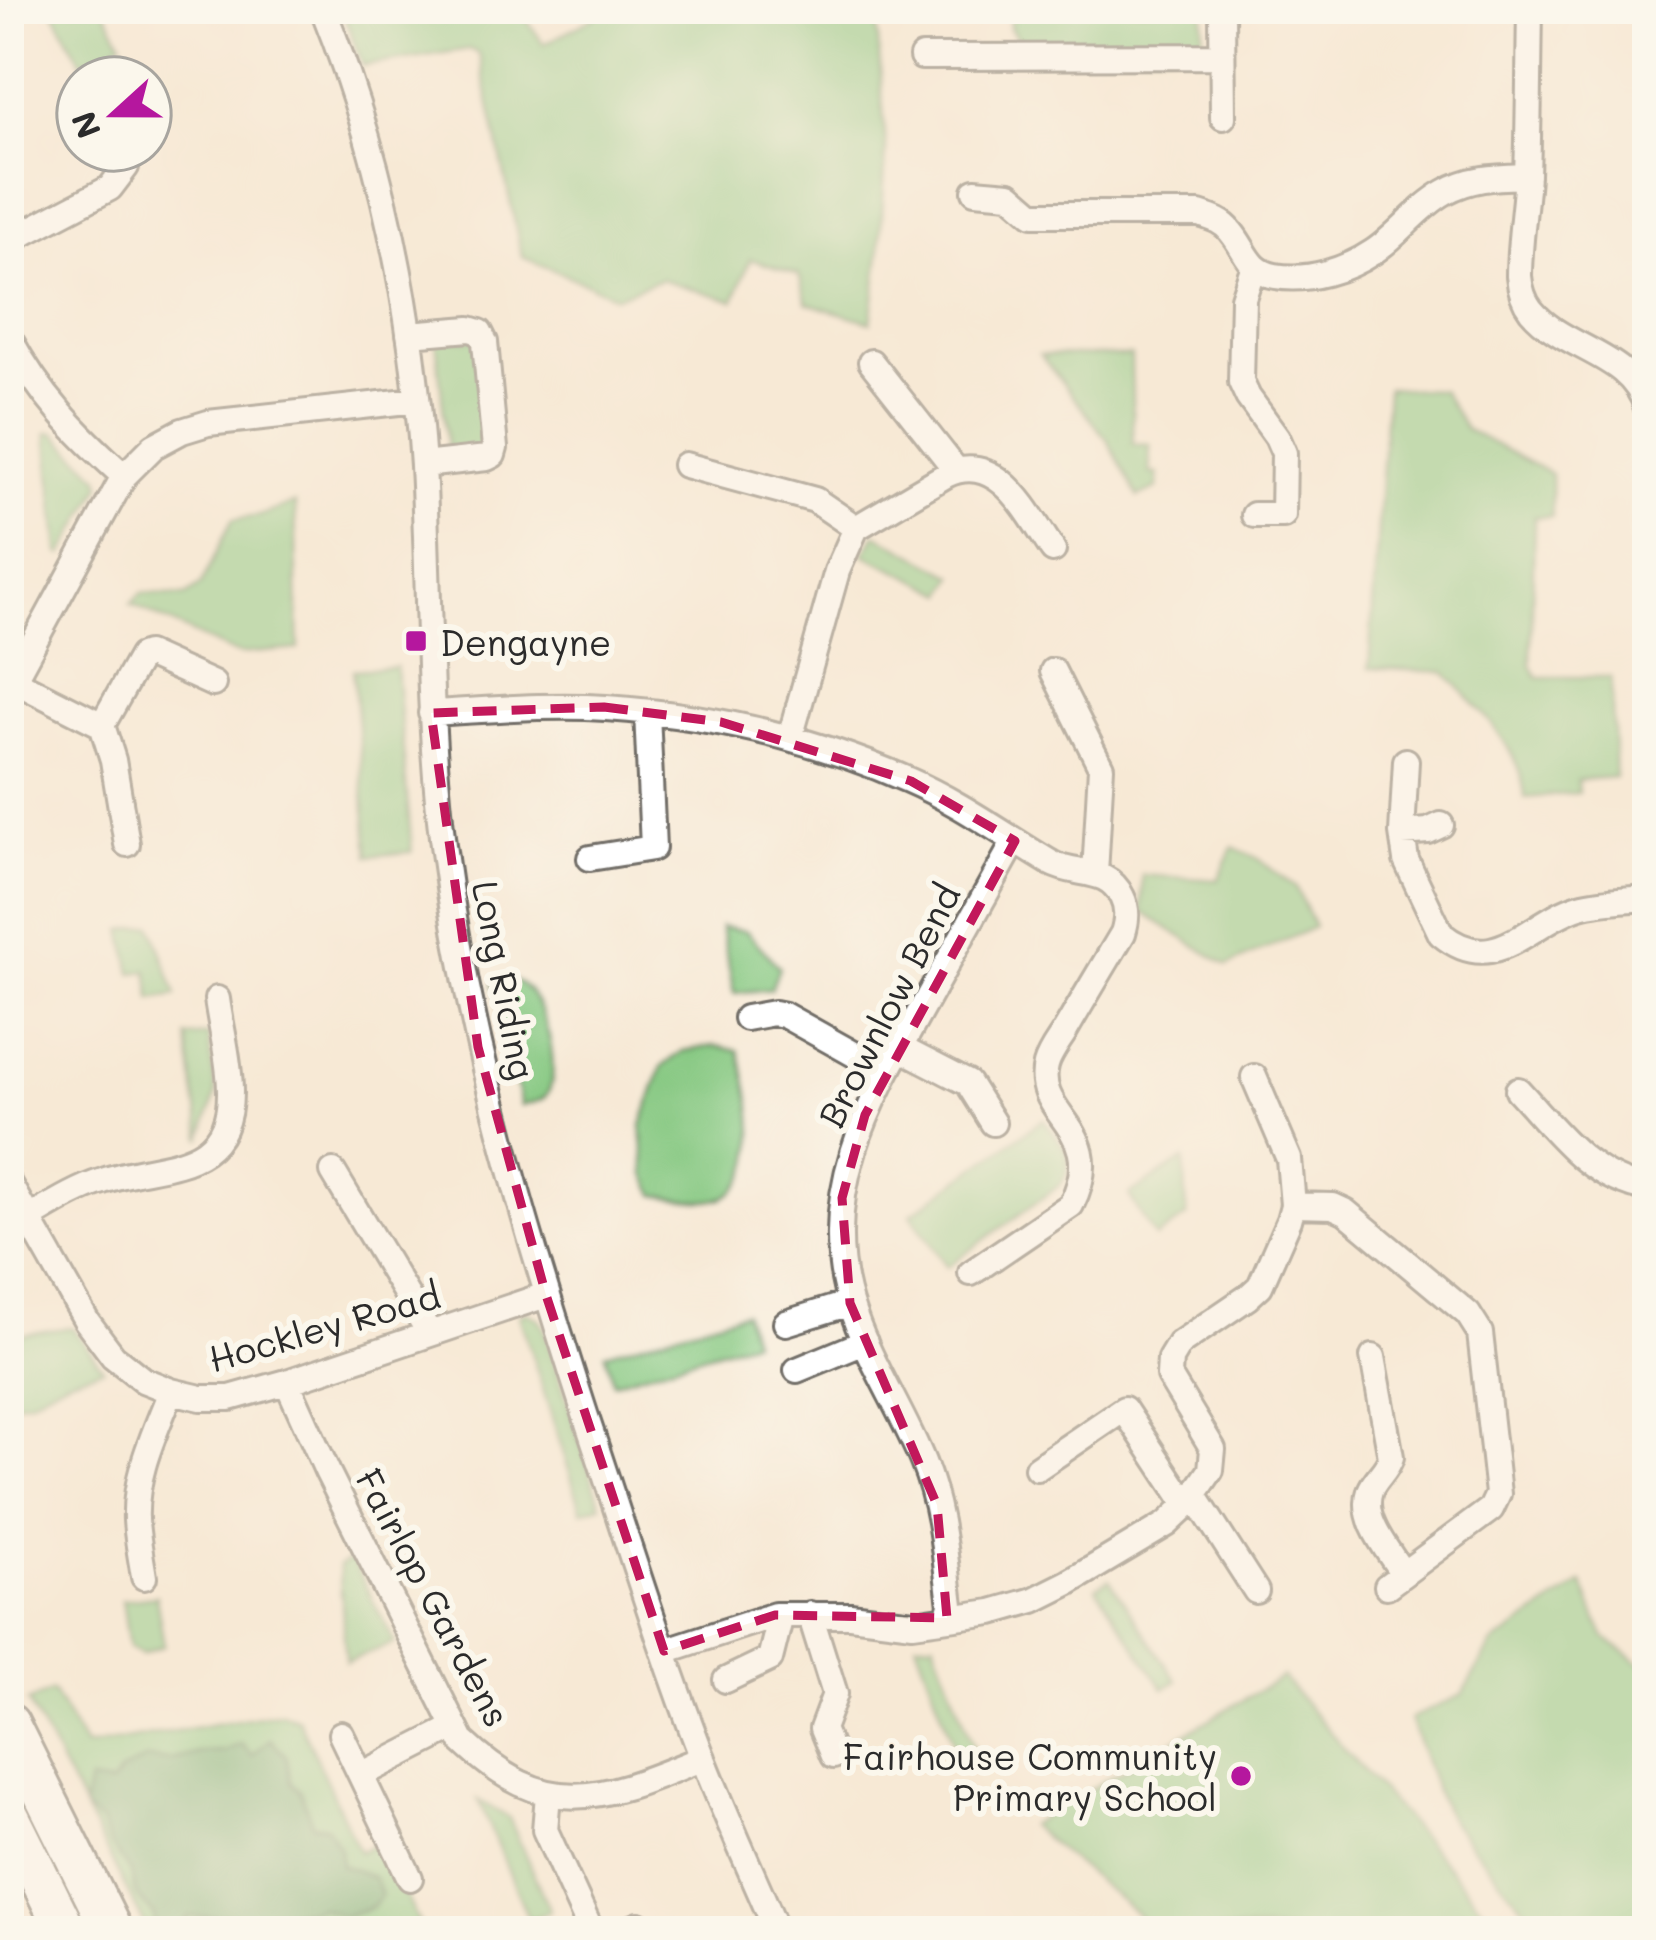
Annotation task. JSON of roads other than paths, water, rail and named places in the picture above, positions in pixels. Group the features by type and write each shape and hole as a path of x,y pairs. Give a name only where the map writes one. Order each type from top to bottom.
{"main road":[{"path":"9,1724 112,1931"},
{"path":"9,1816 66,1931"}],"street":[{"name":"Long Riding","path":"323,9 354,92 386,207 409,334 423,465 431,713 443,844 474,1026 546,1295 664,1651 703,1758 777,1931"},
{"path":"1222,9 1222,117"},
{"path":"1531,9 1519,279 1523,296 1530,309 1560,334 1631,376 1647,409"},
{"path":"922,57 1222,56"},
{"path":"9,241 110,188 121,174"},
{"path":"975,191 1010,194 1034,214 1199,214 1218,220 1231,231 1253,268 1272,276 1304,278 1373,252 1441,194 1462,183 1526,176"},
{"path":"1253,268 1243,298 1241,382 1284,453 1283,515 1254,515"},
{"path":"409,334 470,329 480,332 485,342 493,455 423,465"},
{"path":"9,338 35,382 73,430 124,476"},
{"path":"871,362 956,470"},
{"path":"102,725 11,684 124,476 154,446 208,423 417,400"},
{"path":"685,465 815,500 856,528"},
{"path":"790,738 837,571 856,528 956,470 978,469 1013,491 1053,550"},
{"path":"127,844 102,725 141,656 147,654 213,684"},
{"path":"1053,671 1102,767 1095,874"},
{"path":"431,713 547,706 647,712 790,738 911,781 1059,867 1095,874 1116,886 1125,905 1126,924 1046,1065 1050,1097 1082,1148 1081,1187 1071,1205 971,1274"},
{"path":"590,858 653,848 647,712"},
{"path":"1406,761 1402,833 1406,860 1442,934 1451,942 1472,952 1504,946 1576,907 1647,898"},
{"path":"1402,833 1442,825"},
{"name":"Brownlow Bend","path":"947,1618 951,1605 937,1504 924,1464 850,1303 842,1265 842,1198 855,1142 886,1072 1015,841"},
{"path":"28,1219 103,1180 175,1166 215,1144 230,1093 217,999"},
{"path":"746,1018 784,1015 886,1072"},
{"path":"900,1048 968,1083 993,1123"},
{"path":"664,1651 781,1615 850,1615 913,1623 992,1612 1034,1600 1068,1583 1167,1524 1211,1470 1214,1449 1169,1376 1170,1359 1179,1344 1260,1286 1293,1205 1289,1160 1254,1077"},
{"path":"1518,1090 1586,1163 1611,1179 1647,1189"},
{"path":"333,1172 430,1334"},
{"name":"Hockley Road","path":"9,1184 86,1320 113,1356 143,1380 201,1398 230,1398 287,1382 546,1295"},
{"path":"1293,1205 1333,1206 1346,1213 1468,1314 1480,1334 1498,1494 1491,1509 1395,1580 1369,1516 1372,1486 1391,1457 1373,1357"},
{"path":"787,1323 850,1303"},
{"path":"797,1370 866,1342"},
{"name":"Fairlop Gardens","path":"287,1382 462,1741 488,1766 514,1781 568,1797 617,1791 703,1758"},
{"path":"144,1576 136,1519 138,1491 142,1465 171,1391"},
{"path":"1037,1468 1124,1409 1256,1591"},
{"path":"810,1614 836,1694 822,1729 833,1756"},
{"path":"726,1680 770,1659 781,1615"},
{"path":"361,1775 455,1727"},
{"path":"341,1734 410,1878"},
{"path":"548,1794 544,1830 591,1931"}],"place":[{"name":"Dengayne","path":"416,641"},
{"name":"Fairhouse Community Primary School","path":"1241,1776"}]}
